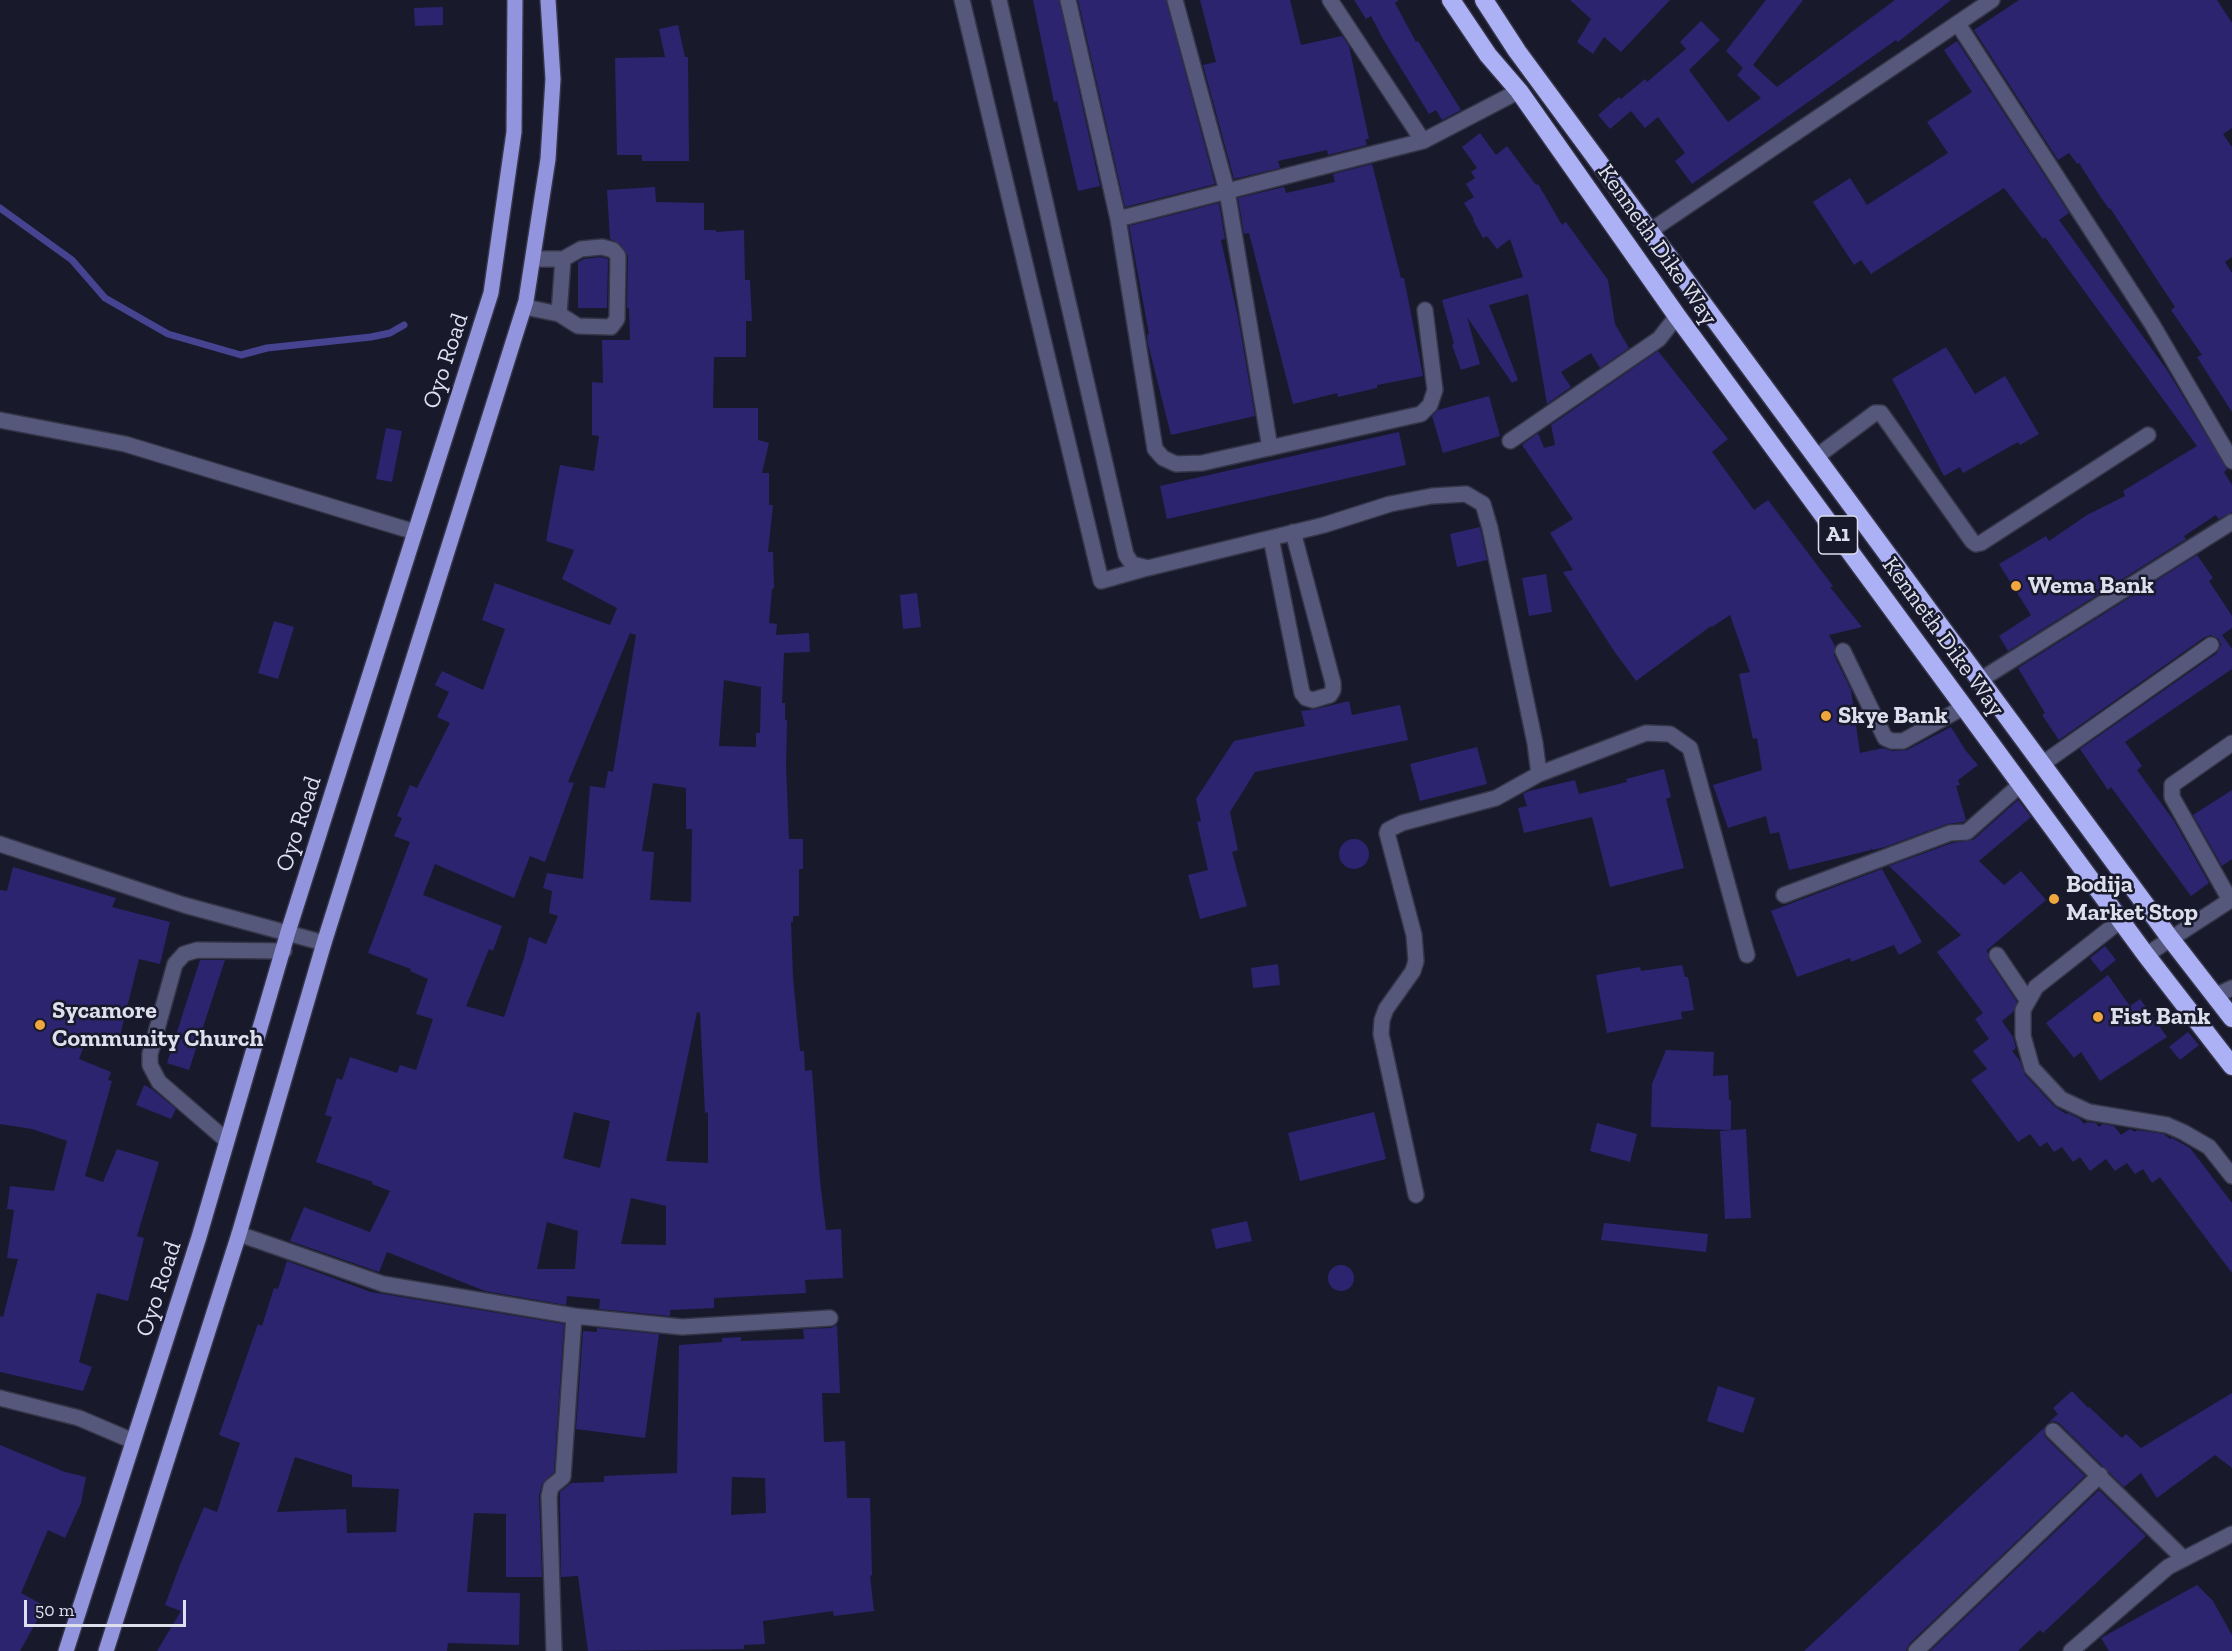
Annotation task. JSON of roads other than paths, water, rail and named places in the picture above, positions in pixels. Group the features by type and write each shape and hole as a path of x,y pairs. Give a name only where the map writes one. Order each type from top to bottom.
{"highway":[{"name":"Kenneth Dike Way","path":"1451,0 1488,55 1519,91 1677,316 2146,955 2232,1066"},
{"name":"Kenneth Dike Way","path":"1484,0 1517,51 2170,938 2232,1018"}],"main road":[{"name":"Oyo Road","path":"66,1651 199,1237 288,932 491,293 514,132 515,0"},
{"path":"106,1651 239,1234 324,943 525,307 548,159 553,79 548,0"}],"street":[{"path":"962,0 1101,580 1271,538 1390,504 1432,496 1466,494 1483,504 1495,551 1535,744 1539,774"},
{"path":"999,0 1126,555 1132,564 1148,568"},
{"path":"1068,0 1118,219 1155,449 1163,458 1176,464 1202,463 1421,414 1430,405 1434,390 1425,310"},
{"path":"1175,0 1227,191 1270,448"},
{"path":"1330,0 1424,141"},
{"path":"1650,231 1992,0"},
{"path":"1958,24 2152,324 2232,461"},
{"path":"1118,219 1424,141 1519,91"},
{"path":"525,307 559,314 578,326 611,327 617,319 618,256 613,250 602,247 581,249 563,259 533,259"},
{"path":"559,314 563,259"},
{"path":"1510,441 1659,339 1677,316"},
{"path":"1816,457 1875,413 1881,413 1976,544 1981,543 2148,435"},
{"path":"0,420 125,444 416,532"},
{"path":"1980,680 2232,522"},
{"path":"1271,538 1302,693 1306,698 1313,700 1330,695 1333,690 1293,532"},
{"path":"2042,764 2211,645"},
{"path":"1843,651 1885,738 1903,741 1964,707"},
{"path":"1416,1195 1381,1034 1386,1009 1413,971 1416,962 1414,935 1387,837 1388,830 1402,823 1496,798 1539,774 1646,734 1670,734 1690,748 1747,955"},
{"path":"2146,955 2231,899 2172,797 2172,785 2232,743"},
{"path":"1784,895 1950,833 1967,832 2021,784"},
{"path":"0,844 184,905 324,943"},
{"path":"2121,920 2036,987 2023,1010 2023,1036 2032,1068 2061,1099 2089,1112 2167,1125 2183,1132 2209,1147 2232,1176"},
{"path":"226,1140 159,1082 150,1065 150,1054 176,964 184,954 196,950 284,951"},
{"path":"1997,955 2028,1002"},
{"path":"2214,996 2232,988"},
{"path":"239,1234 383,1284 574,1316 682,1327 830,1318"},
{"path":"554,1651 549,1496 551,1487 563,1477 574,1316"},
{"path":"0,1398 79,1419 133,1441"},
{"path":"2053,1431 2184,1559"},
{"path":"1916,1651 2100,1475"},
{"path":"2071,1651 2168,1567 2232,1534"}],"waterway":[{"path":"0,208 72,260 105,298 168,334 241,355 267,348 371,337 390,333 404,325"}],"place":[{"name":"Wema Bank","path":"2016,586"},
{"name":"Skye Bank","path":"1826,716"},
{"name":"Bodija Market Stop","path":"2054,899"},
{"name":"Fist Bank","path":"2098,1017"},
{"name":"Sycamore Community Church","path":"40,1025"}]}
